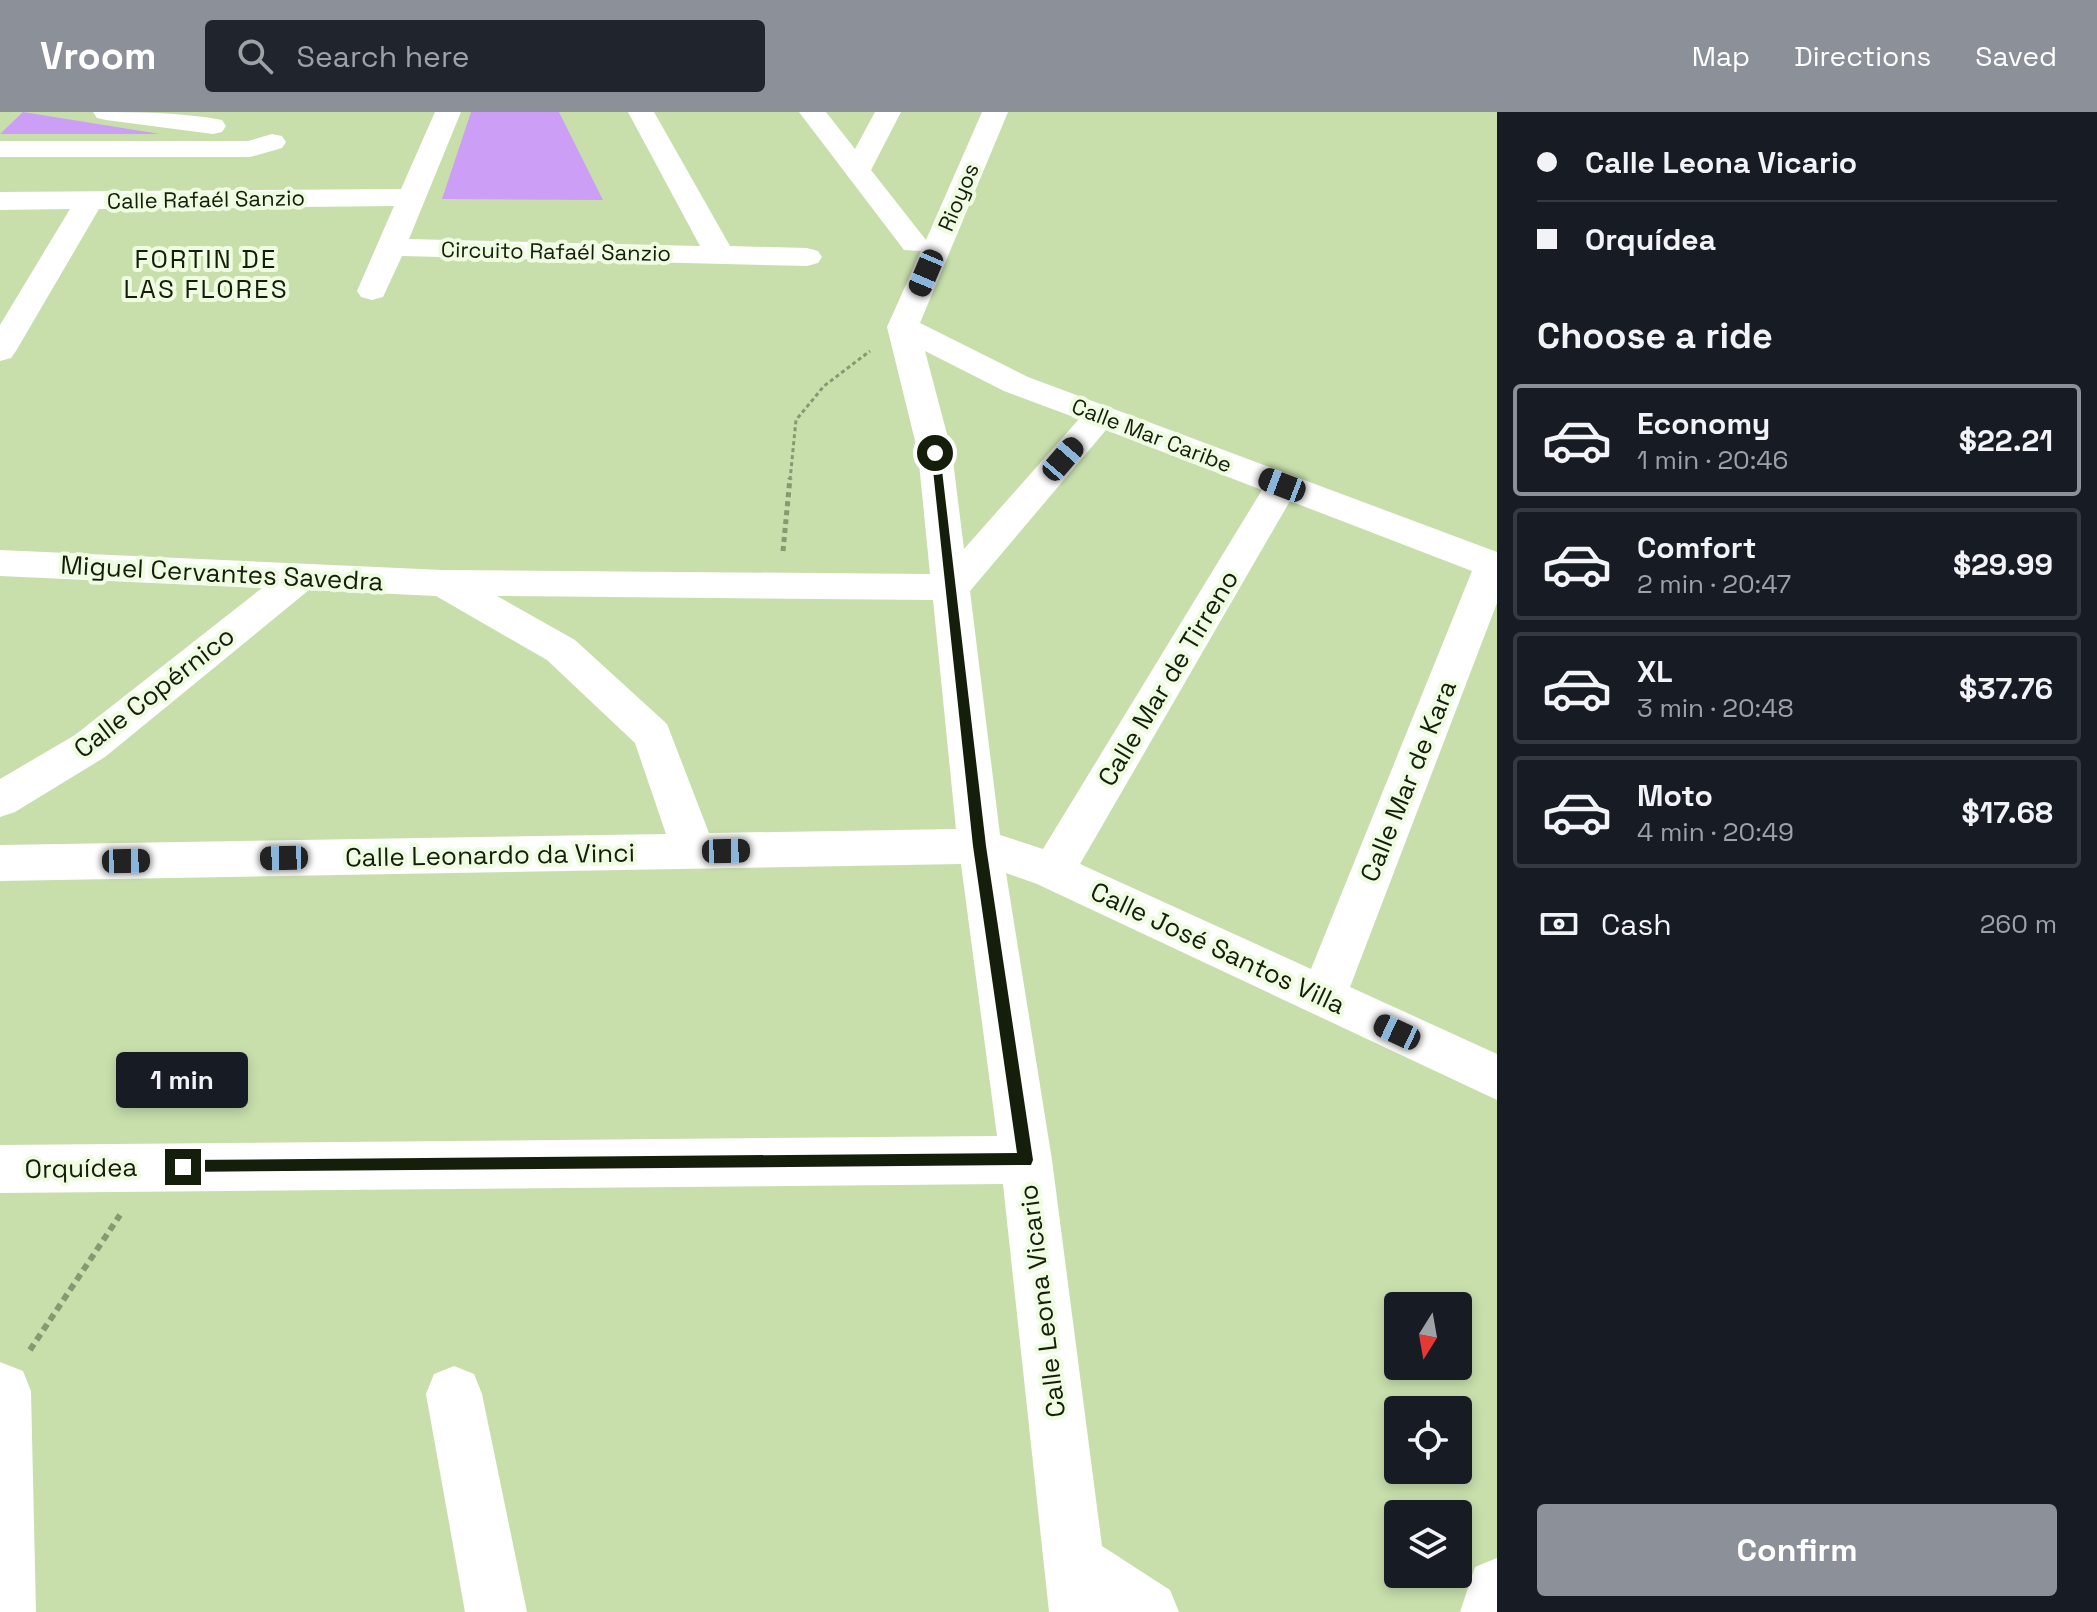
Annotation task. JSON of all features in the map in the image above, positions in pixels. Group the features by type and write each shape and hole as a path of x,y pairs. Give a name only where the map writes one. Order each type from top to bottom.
{"street":[{"path":"0,149 250,149 272,142 257,132 106,112"},
{"path":"372,291 448,112"},
{"name":"Circuito Rafaél Sanzio","path":"641,112 720,255"},
{"path":"812,112 914,244"},
{"path":"857,170 888,112"},
{"name":"Rioyos","path":"903,327 995,112"},
{"name":"Calle Rafaél Sanzio","path":"0,201 412,197"},
{"path":"0,351 89,201"},
{"name":"Circuito Rafaél Sanzio","path":"391,247 807,257"},
{"name":"Calle Mar Caribe","path":"903,327 1016,384 1495,566"},
{"name":"Calle Leona Vicario","path":"903,327 935,453 980,846 1026,1160 1076,1587"},
{"path":"952,587 1100,416"},
{"name":"Calle Mar de Tirreno","path":"1053,871 1282,485"},
{"name":"Miguel Cervantes Savedra","path":"0,563 443,583 952,587"},
{"name":"Calle Mar de Kara","path":"1323,997 1495,566"},
{"name":"Calle Copérnico","path":"0,800 90,746 302,576"},
{"path":"443,583 561,650 653,735 694,852"},
{"name":"Calle José Santos Villa","path":"980,846 1053,871 1497,1078"},
{"name":"Calle Leonardo da Vinci","path":"0,863 980,846"},
{"name":"Orquídea","path":"0,1169 1026,1160"},
{"path":"2,1390 5,1612"},
{"path":"454,1394 496,1612"},
{"path":"1076,1587 1148,1612"},
{"path":"1491,1612 1497,1589"}],"path":[{"path":"779,584 796,420 824,386 903,327"},
{"path":"2,1390 152,1167"}],"shaded area":[{"path":"23,112 160,134 0,134"},
{"path":"471,112 559,112 603,200 442,199"}],"district":[{"name":"FORTIN DE LAS FLORES","path":"206,274"}],"route":[{"path":"183,1167 1026,1160 980,846 935,453"}]}
